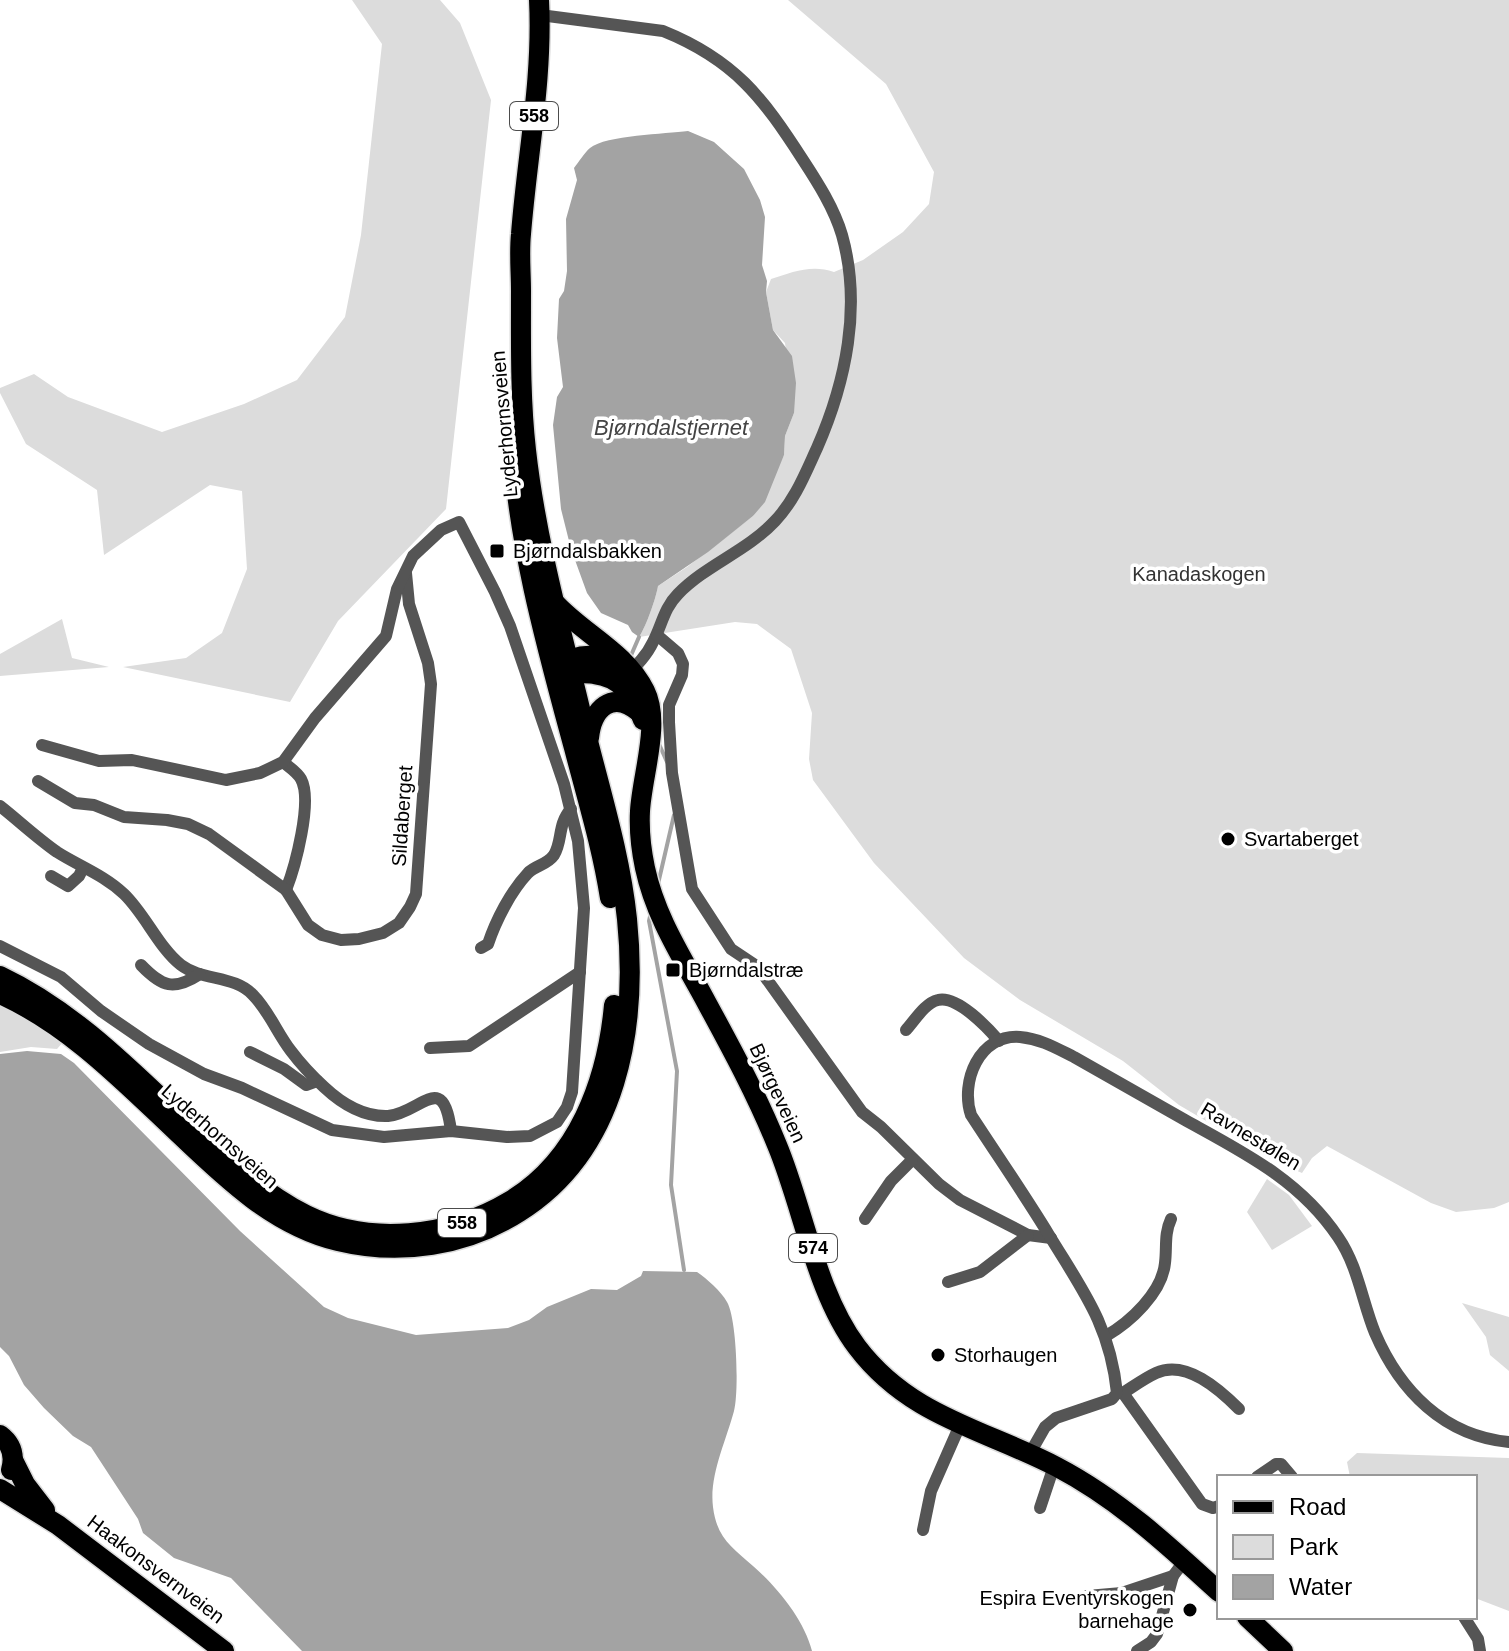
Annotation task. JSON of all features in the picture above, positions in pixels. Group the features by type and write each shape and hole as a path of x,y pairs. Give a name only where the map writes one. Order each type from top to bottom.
{"main road":[{"name":"Lyderhornsveien","path":"0,976 37,996 85,1030 233,1165 305,1214 341,1228 404,1233 446,1228 492,1212 535,1183 569,1145 592,1102 605,1064 612,1027 616,974 608,890 526,454 519,262 533,131 539,7"},
{"name":"Lyderhornsveien","path":"0,994 78,1042 223,1175 284,1221 342,1242 405,1248 445,1243 495,1226 533,1203 581,1153 605,1112 623,1053 629,998 627,920 618,864 589,742 525,543 513,456 510,332 512,286 519,262"},
{"name":"Bjørgeveien","path":"554,602 622,659 630,694 649,735"},
{"path":"565,667 578,656 600,656 625,676"},
{"name":"Bjørgeveien","path":"625,676 649,701 652,723 640,831 644,866 655,904 669,936 746,1076 777,1144 835,1306 855,1344 883,1377 911,1399 960,1425 1054,1466 1120,1506 1179,1568 1217,1591"},
{"path":"589,742 593,720 604,706 618,701 640,712"},
{"name":"Haakonsvernveien","path":"0,1435 9,1443 13,1460 33,1496 58,1525"},
{"path":"0,1482 11,1469 13,1460"},
{"name":"Haakonsvernveien","path":"0,1489 58,1525 224,1651"},
{"path":"1249,1619 1283,1651"}],"street":[{"path":"539,7 663,31 677,36 744,79 783,128 828,201 842,235 848,263 850,313 841,379 824,432 797,493 759,536 679,593 669,605 644,657 625,676"},
{"path":"0,946 61,977 101,1011 149,1044 204,1074 242,1088 332,1130 384,1137 451,1131 507,1137 530,1136 557,1122 572,1092 583,880 571,809 510,626 459,522 441,530 421,546 397,589 386,636 315,718 283,762 260,773 226,780 132,760 99,761 42,745"},
{"name":"Sildaberget","path":"38,781 75,803 94,805 124,817 177,822 209,834 286,890 308,925 322,935 341,940 383,933 399,923 416,894 431,684 428,663 407,596 406,570"},
{"path":"657,635 678,653 683,664 682,675 669,705 672,773 688,873 697,900 731,949 758,967 862,1112 912,1160 960,1200 1028,1235 1051,1238"},
{"path":"283,762 302,780 304,792 302,839 286,890"},
{"path":"0,806 54,850 103,877 121,892 182,965 200,974 241,985 252,993 291,1051 338,1100 362,1112 390,1116 425,1098 436,1098 444,1102 449,1111 451,1131"},
{"path":"481,948 488,944 494,925 527,874 552,858 557,850 560,826 571,809"},
{"path":"51,876 68,886 83,868"},
{"path":"141,965 155,980 169,985 184,985 200,974"},
{"path":"430,1048 469,1046 580,972"},
{"path":"906,1030 929,1005 947,999 986,1025 999,1041 975,1063 967,1080 966,1099 971,1115 1079,1279 1106,1336 1120,1393 1202,1504 1217,1507"},
{"name":"Ravnestølen","path":"999,1041 1017,1037 1043,1041 1266,1165 1299,1189 1321,1213 1352,1260 1375,1332 1394,1369 1412,1394 1461,1431 1509,1442"},
{"path":"250,1052 284,1069 306,1085 317,1081"},
{"path":"865,1219 891,1181 912,1160"},
{"path":"1106,1336 1133,1317 1157,1285 1165,1266 1166,1230 1171,1219"},
{"path":"948,1282 980,1272 1028,1235"},
{"path":"1029,1455 1045,1427 1056,1418 1112,1399 1158,1372 1172,1369 1191,1374 1219,1389 1239,1409"},
{"path":"923,1530 931,1491 960,1425"},
{"path":"1260,1475 1281,1464 1290,1475"},
{"path":"1040,1508 1054,1466"},
{"path":"1087,1596 1122,1593 1179,1568"},
{"path":"1137,1651 1157,1634 1179,1568"},
{"path":"1465,1619 1478,1639 1480,1651"}],"green space":[{"path":"352,0 440,0 460,23 491,100 446,509 338,621 290,702 123,667 186,658 222,633 247,569 242,491 210,485 104,555 97,490 26,444 0,388 34,374 68,397 162,432 244,404 297,380 345,317 361,235 382,44"},
{"name":"Kanadaskogen","path":"788,0 1509,0 1509,1202 1494,1208 1456,1212 1431,1203 1327,1146 1312,1158 1302,1173 1274,1161 1179,1105 1123,1061 1020,1000 964,958 874,863 813,780 809,759 812,713 791,649 757,624 735,622 639,637 658,586 753,516 784,455 785,436 794,413 785,343 773,330 766,292 771,279 810,269 834,272 863,260 903,232 929,204 934,172 886,84"},
{"path":"62,619 72,658 109,667 0,676 0,654"},
{"path":"0,1005 17,1011 63,1042 57,1049 31,1047 0,1052"},
{"path":"1267,1179 1289,1195 1312,1226 1272,1250 1247,1212"},
{"path":"1462,1303 1509,1317 1509,1371 1490,1355 1486,1337"},
{"path":"1357,1453 1509,1458 1509,1611 1477,1599 1477,1475 1350,1475 1347,1462"}],"water":[{"name":"Bjørndalstjernet","path":"688,131 714,142 744,169 760,200 765,217 762,265 767,281 766,292 773,330 792,356 796,383 794,413 785,436 784,455 765,502 753,516 708,552 658,586 639,637 628,625 601,613 587,593 561,509 553,425 557,397 563,387 557,338 559,299 564,291 567,271 566,219 577,180 574,168 590,148 609,140"},
{"path":"27,1051 61,1054 74,1063 240,1231 324,1307 348,1318 416,1335 508,1328 529,1320 547,1307 591,1289 617,1290 641,1276 643,1271 697,1272 701,1275 727,1302 736,1356 734,1411 713,1483 715,1518 722,1535 732,1547 781,1594 803,1628 812,1651 302,1651 231,1578 174,1558 143,1533 138,1519 91,1447 73,1436 44,1408 24,1385 9,1356 0,1347 0,1054"}],"waterway":[{"path":"629,660 639,637"},
{"path":"659,744 667,762"},
{"path":"658,884 674,815"},
{"path":"651,912 649,921 677,1071 671,1185 684,1270"}],"place":[{"name":"Bjørndalsbakken","path":"497,551"},
{"name":"Svartaberget","path":"1228,839"},
{"name":"Bjørndalstræ","path":"673,970"},
{"name":"Storhaugen","path":"938,1355"},
{"name":"Espira Eventyrskogen barnehage","path":"1190,1610"}]}
